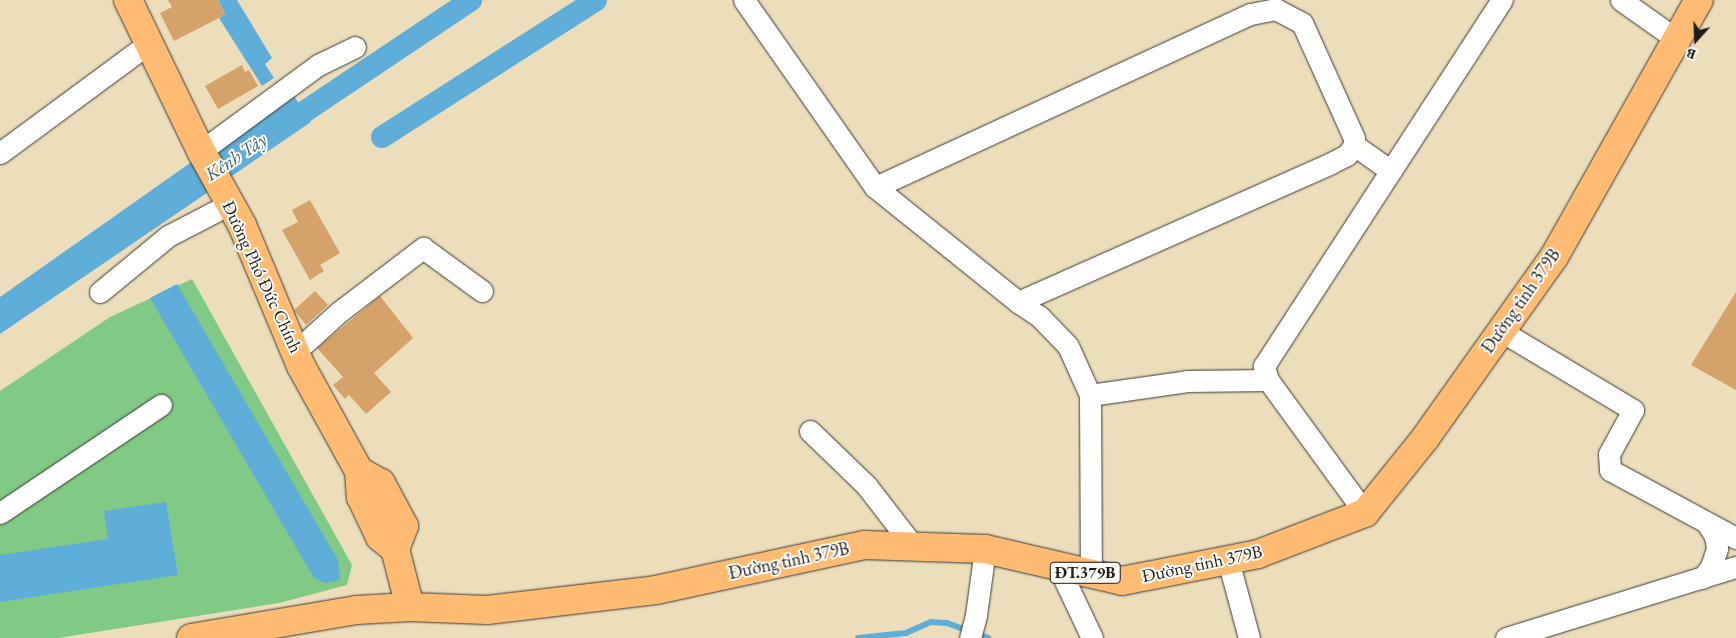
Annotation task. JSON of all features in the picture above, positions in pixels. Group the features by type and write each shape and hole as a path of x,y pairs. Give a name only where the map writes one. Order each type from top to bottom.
{"main road":[{"name":"Đường Phó Đức Chính","path":"128,0 199,147 222,206 242,225 296,350 301,366 359,471 381,484 404,526 395,548 410,607"},
{"name":"Đường tỉnh 379B","path":"192,638 357,610 410,607 487,610 656,590 864,545 985,549 1122,581 1258,554 1365,513 1426,437 1554,257 1698,0"}],"street":[{"path":"744,0 874,187 1018,302 1040,317 1068,346 1090,395 1091,574"},
{"path":"1365,513 1268,380 1264,366 1502,0"},
{"path":"1621,0 1676,39"},
{"path":"874,187 1250,14 1276,9 1302,23 1354,145 1391,171"},
{"path":"0,152 148,44"},
{"path":"199,147 318,65 355,46"},
{"path":"1018,302 1331,163 1347,155 1354,145"},
{"path":"100,292 168,236 222,206"},
{"path":"296,350 339,312 423,248 482,291"},
{"path":"1501,331 1633,410 1609,454 1610,470 1736,538"},
{"path":"1090,395 1187,381 1268,380"},
{"path":"0,513 161,405"},
{"path":"810,431 866,484 914,547"},
{"path":"1702,578 1711,567 1717,548 1715,536 1707,523"},
{"path":"970,638 976,616 985,549"},
{"path":"1228,560 1249,638"},
{"path":"1058,566 1092,638"},
{"path":"1506,638 1736,567"}],"green space":[{"path":"192,279 352,565 347,585 279,603 58,638 0,638 0,391 110,317"}],"water":[{"path":"218,0 237,0 272,58 265,64 274,78 262,86 219,18 225,14"},
{"path":"294,96 311,122 0,334 0,297 217,144"},
{"path":"177,284 338,560 340,580 325,583 314,578 150,298"},
{"path":"166,502 178,575 0,602 0,555 108,539 104,511"}],"building":[{"path":"168,0 218,0 225,15 174,41 160,13 172,7"},
{"path":"242,65 245,72 249,70 258,86 218,109 205,86"},
{"path":"310,200 340,253 320,265 324,271 310,280 282,230 298,222 292,210"},
{"path":"315,291 328,305 306,325 294,310"},
{"path":"1736,292 1736,390 1691,365"},
{"path":"380,296 413,338 374,373 391,392 366,414 349,395 345,399 333,385 343,377 317,348"}],"waterway":[{"name":"Kênh Tây","path":"280,128 471,0"},
{"path":"382,137 596,0"},
{"path":"858,638 906,633 931,622 947,623 988,638"}]}
